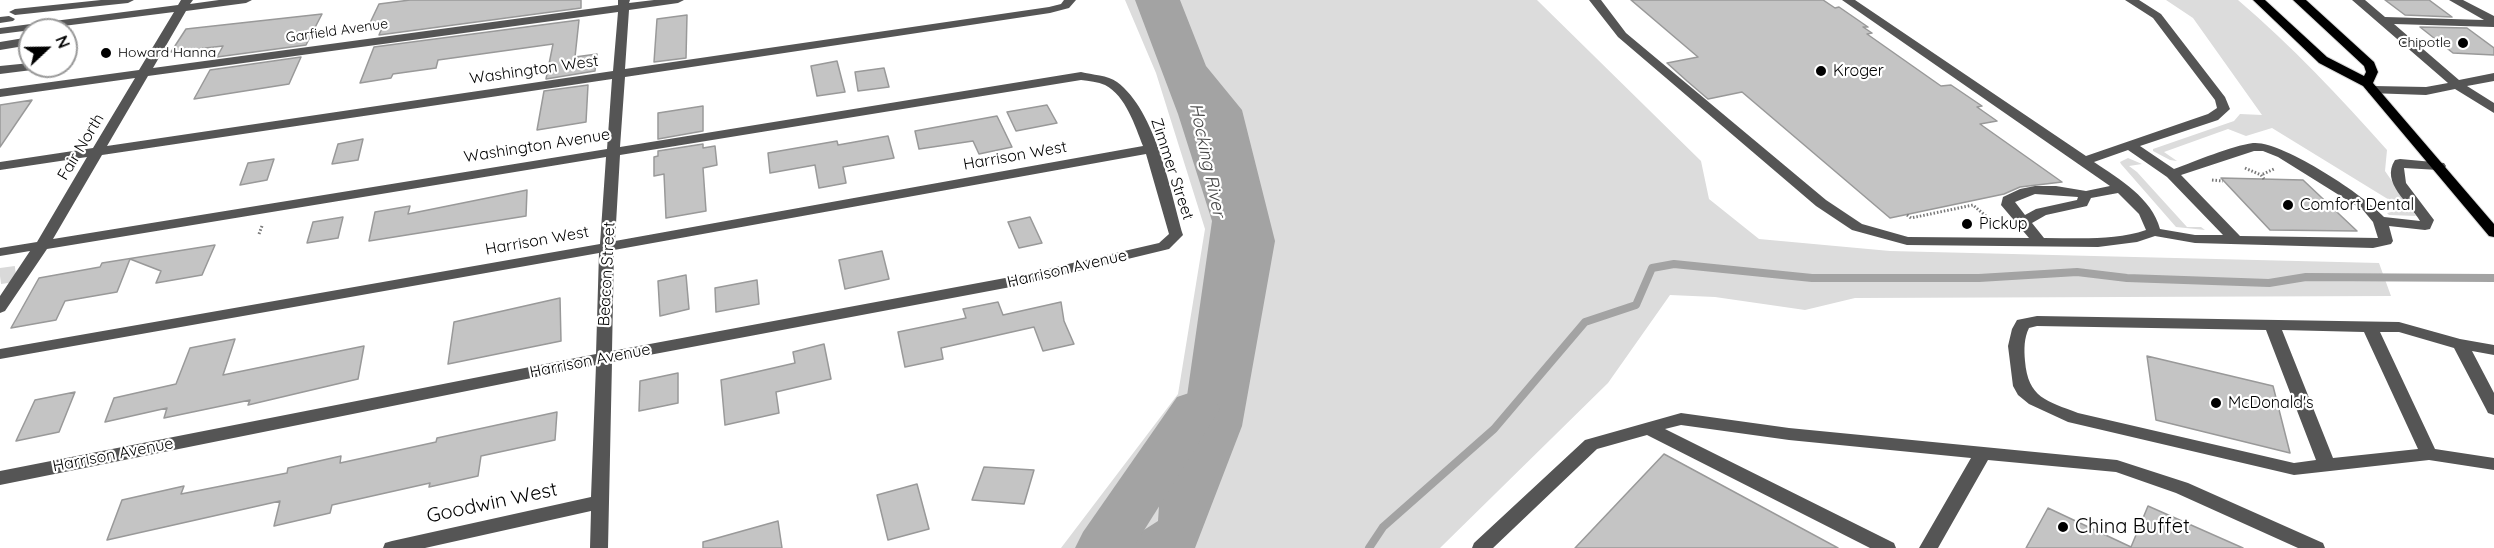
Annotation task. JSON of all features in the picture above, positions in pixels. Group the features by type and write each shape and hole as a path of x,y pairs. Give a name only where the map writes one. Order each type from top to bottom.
{"main road":[{"path":"2259,0 2323,60 2370,86 2492,227"},
{"path":"2299,0 2370,65 2372,72 2370,86"}],"street":[{"path":"0,31 8,17 25,0"},
{"path":"8,17 77,2 128,0"},
{"path":"77,2 68,13 180,3 246,0"},
{"name":"Garfield Avenue","path":"0,93 625,4 678,0"},
{"path":"1594,0 1622,35 1821,203 1857,226 1907,241 2041,244 2112,242 2137,238 2154,232 2195,239 2236,240 2384,243 2386,237 2374,212 2361,202 2283,154 2265,147 2247,148 2172,174"},
{"path":"1848,0 2121,188 2149,218 2154,232"},
{"path":"2084,161 2213,117 2224,109 2221,100 2157,16 2132,0"},
{"path":"2358,0 2440,68 2457,85 2488,99 2494,109"},
{"path":"2455,0 2494,22"},
{"path":"2472,0 2494,16"},
{"name":"Washington West","path":"0,166 1050,10 1065,6 1070,1"},
{"path":"0,31 180,3"},
{"name":"Fair North","path":"0,308 42,245 145,73 180,3"},
{"name":"Beacon Street","path":"599,548 607,246 625,4"},
{"path":"2382,20 2494,22"},
{"path":"0,46 18,44"},
{"path":"0,70 18,68"},
{"name":"Washington Avenue","path":"0,252 1081,76"},
{"name":"Zimmer Street","path":"1081,76 1111,83 1131,103 1150,148 1176,235"},
{"path":"2370,86 2412,92 2494,78"},
{"path":"2129,145 2172,174 2236,240"},
{"name":"Harrison West","path":"0,354 1061,167 1150,148"},
{"path":"2380,221 2425,226 2427,220 2399,183 2397,168 2400,162 2439,166"},
{"path":"2041,244 2008,205 2008,200 2014,196 2054,188 2086,195 2121,188"},
{"path":"2024,222 2041,212 2082,203 2086,195"},
{"name":"Harrison Avenue","path":"0,478 603,358 1016,281 1164,246 1176,235"},
{"path":"2494,350 2460,344 2399,327 2037,321 2024,324 2016,334 2018,380 2023,390 2035,399 2074,418 2294,469 2429,454 2494,464"},
{"path":"2272,325 2327,465"},
{"path":"2370,327 2429,454"},
{"path":"2460,344 2494,409"},
{"path":"1481,548 1591,444 1681,418 1790,434 2117,466 2182,488 2316,548"},
{"path":"1648,428 1887,548"},
{"path":"1928,548 1983,453"},
{"name":"Goodwin West","path":"392,548 600,502"}],"path":[{"path":"1907,214 1911,218 1973,204 1989,216 1996,225"}],"shaded area":[{"path":"1125,0 1537,0 1701,161 1709,199 1759,239 1890,251 2379,263 2391,296 1855,298 1805,310 1715,297 1670,295 1608,383 1440,548 1061,548 1178,394 1205,229 1156,73"},
{"path":"2166,0 2238,0 2315,72 2387,150 2385,171 2416,216 2389,215 2387,213 2404,209 2272,128 2246,136 2228,129 2164,152 2177,161 2153,151 2153,149 2234,121 2240,114 2262,115 2193,18"},
{"path":"2128,158 2142,164 2129,166 2187,227 2201,227 2205,230 2176,227 2121,164 2120,162"}],"water":[{"path":"1135,0 1180,0 1206,66 1242,110 1275,241 1242,426 1195,548 1121,548 1125,542 1158,521 1164,429 1187,396 1212,221 1178,114"}],"building":[{"path":"410,0 581,0 581,8 379,35 384,23 369,25 379,4"},
{"path":"1631,0 1823,0 1835,8 1839,7 1868,27 1863,27 1872,33 1867,34 1941,86 1951,85 1982,106 1977,107 1997,121 1980,124 2062,182 2020,187 2004,194 1890,218 1742,92 1708,99 1667,63 1698,57"},
{"path":"2385,0 2429,0 2452,17 2405,15"},
{"path":"322,14 306,45 217,57 223,46 171,52 186,29"},
{"path":"687,15 686,58 654,62 657,19"},
{"path":"579,20 575,57 597,54 595,71 546,79 553,44 438,60 436,68 393,74 391,78 360,83 374,47"},
{"name":"Chipotle","path":"2420,27 2467,28 2494,48 2494,55 2453,53"},
{"path":"301,57 289,84 194,99 210,70"},
{"path":"837,61 845,92 817,96 811,66"},
{"path":"884,68 889,87 858,91 855,72"},
{"path":"588,85 586,122 537,130 544,91"},
{"path":"32,100 0,147 0,105"},
{"path":"1047,105 1057,123 1016,131 1007,112"},
{"path":"703,106 703,131 658,139 658,113"},
{"path":"997,116 1012,147 979,154 973,141 919,149 915,131"},
{"path":"888,136 894,158 843,167 846,183 819,188 815,165 770,173 768,153 837,141 838,145"},
{"path":"363,139 358,160 332,164 338,144"},
{"path":"703,144 703,148 715,146 717,165 703,168 706,211 666,218 664,174 654,176 654,157 658,156 658,151"},
{"path":"274,159 267,180 240,185 248,163"},
{"name":"Comfort Dental","path":"2221,178 2303,180 2357,231 2270,230"},
{"path":"527,190 526,216 369,241 375,212 410,206 408,214"},
{"path":"343,217 338,238 307,243 313,222"},
{"path":"1030,217 1042,243 1019,248 1008,222"},
{"path":"215,245 202,275 156,283 161,271 130,259 117,292 65,301 56,320 11,328 39,278 100,267 102,263"},
{"path":"882,251 889,279 845,289 839,260"},
{"path":"686,275 689,309 660,316 658,281"},
{"path":"757,280 759,304 716,312 715,288"},
{"path":"560,298 561,341 448,364 454,322"},
{"path":"998,302 1003,315 1061,302 1064,321 1074,344 1043,351 1034,327 941,348 943,359 905,367 898,332 966,318 963,309"},
{"path":"235,339 223,375 364,346 358,379 248,405 250,400 164,418 167,408 105,422 114,398 176,384 190,348"},
{"path":"824,344 831,379 776,392 779,413 725,425 721,380 795,363 793,352"},
{"name":"McDonald's","path":"2147,356 2273,386 2290,453 2156,420"},
{"path":"678,373 678,403 639,411 640,381"},
{"path":"75,392 59,432 16,441 35,400"},
{"path":"557,412 555,440 481,456 478,476 429,487 430,483 332,505 330,513 274,526 280,501 107,540 122,500 184,486 181,494 287,473 288,468 341,456 340,463 436,442 437,438"},
{"path":"1664,454 1838,548 1575,548"},
{"path":"984,467 1034,470 1024,504 972,500"},
{"path":"917,484 929,529 888,540 877,495"},
{"path":"2148,506 2243,548 2026,548 2048,508 2131,547"},
{"path":"778,521 782,548 703,548 703,542"}],"waterway":[{"path":"1369,548 1383,527 1494,429 1585,322 1636,305 1652,268 1674,264 1812,278 1979,278 2077,272 2127,278 2269,283 2306,277 2494,278"},
{"name":"Hocking River","path":"1103,548 1195,409"}],"tunnel":[{"path":"0,276 22,273"}],"place":[{"name":"Chipotle","path":"2463,43"},
{"name":"Howard Hanna","path":"106,53"},
{"name":"Kroger","path":"1821,71"},
{"name":"Comfort Dental","path":"2288,205"},
{"name":"Pickup","path":"1967,224"},
{"name":"McDonald's","path":"2216,403"},
{"name":"China Buffet","path":"2063,527"}]}
